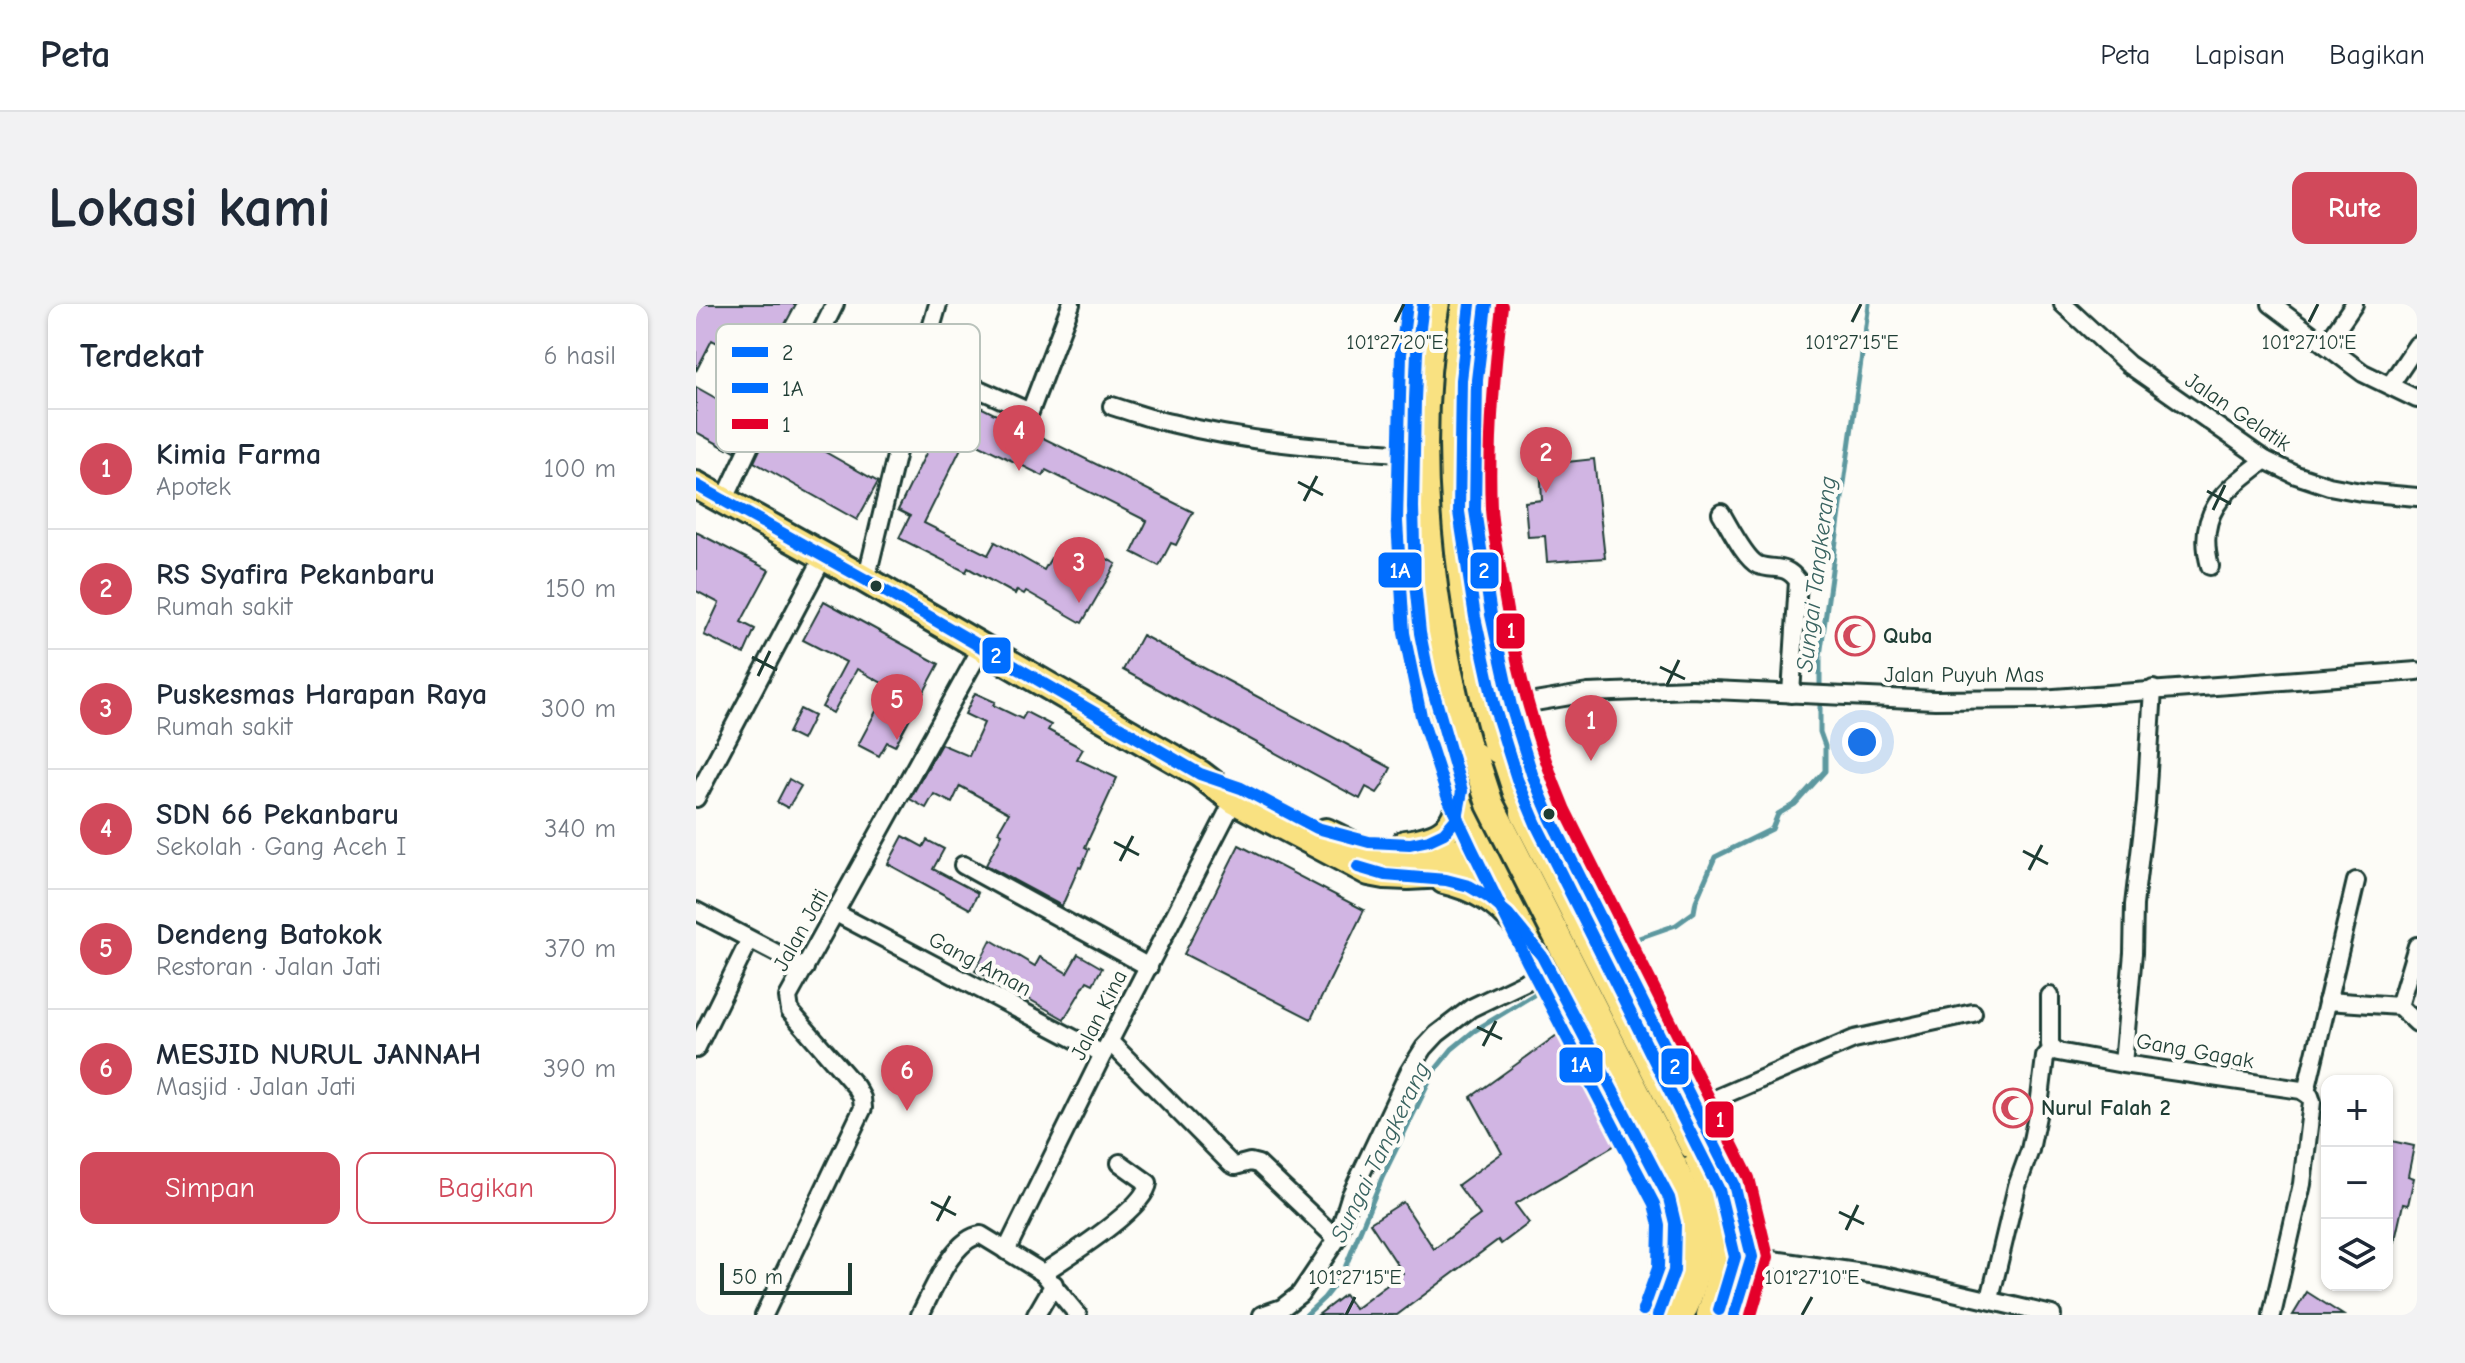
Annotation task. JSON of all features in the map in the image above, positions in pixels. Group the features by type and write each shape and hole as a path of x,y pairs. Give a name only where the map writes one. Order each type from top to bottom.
{"main road":[{"path":"1423,304 1417,354 1414,569 1420,632 1440,721 1462,791 1486,842 1669,1198 1675,1223 1674,1271 1658,1315"},
{"path":"1444,304 1434,395 1433,508 1438,595 1457,702 1490,804 1684,1189 1694,1225 1697,1253 1689,1299 1681,1315"},
{"path":"1465,304 1455,406 1456,503 1465,600 1485,705 1498,750 1524,813 1705,1172 1715,1201 1721,1237 1721,1273 1710,1315"},
{"path":"1486,304 1477,380 1475,510 1491,615 1511,706 1532,774 1563,846 1734,1184 1752,1257 1734,1315"},
{"path":"696,485 1200,774 1234,800 1357,867 1385,875 1446,880 1469,886 1508,914 1546,963"},
{"path":"1440,721 1455,735 1462,749 1476,756 1485,756 1499,748 1503,741 1503,725 1511,706"},
{"path":"1200,774 1240,787 1319,829 1386,858 1419,858 1486,842 1550,817"},
{"path":"1319,829 1386,845 1420,842 1439,836 1455,821 1462,791"},
{"path":"1408,876 1500,871 1563,846"},
{"path":"1571,1009 1575,986 1560,956 1557,942 1569,927 1581,926 1591,931 1611,967 1631,981"}],"street":[{"path":"825,324 835,304"},
{"path":"933,324 938,304"},
{"path":"980,390 1030,412 1071,304"},
{"name":"Jalan Gelatik","path":"2063,304 2128,364 2265,460 2329,486 2416,497"},
{"path":"2271,304 2363,373 2417,399"},
{"path":"2326,345 2354,304"},
{"path":"2390,385 2417,345"},
{"path":"1112,406 1171,423 1243,437 1336,450 1414,454"},
{"path":"724,501 747,452"},
{"path":"866,580 897,452"},
{"path":"2210,566 2205,534 2211,512 2235,483 2265,460"},
{"path":"2416,497 2417,504"},
{"path":"1721,513 1748,557 1755,563 1782,568 1798,581 1798,695"},
{"path":"696,798 824,556"},
{"name":"Jalan Jati","path":"764,1315 863,1108 856,1087 788,1006 788,997 982,647"},
{"name":"Jalan Puyuh Mas","path":"1511,706 1601,693 1691,689 1935,700 2041,699 2417,671"},
{"name":"Gang Gagak","path":"2153,689 2123,1064 2306,1092"},
{"name":"Jalan Kina","path":"1006,1251 1234,800"},
{"path":"963,865 1149,967"},
{"path":"2272,1315 2302,1184 2312,1102 2306,1092 2356,881"},
{"path":"696,911 805,968"},
{"name":"Gang Aman","path":"836,913 1106,1048 1231,1164 1258,1164 1337,1239"},
{"path":"696,1049 749,941"},
{"path":"2399,1006 2417,946"},
{"path":"1262,1315 1282,1308 1300,1294 1337,1239 1350,1197 1398,1094 1424,1048 1471,1008 1546,963"},
{"path":"1997,1306 2017,1186 2030,1150 2045,1057 2052,1049 2050,996"},
{"path":"2327,1001 2399,1006 2417,1023"},
{"path":"1696,1107 1854,1039 1973,1013"},
{"path":"2052,1049 2123,1064"},
{"path":"1036,1315 1048,1279 1114,1224 1146,1192 1148,1183 1120,1163"},
{"path":"920,1315 949,1261 965,1240 981,1235 1048,1279 1078,1315"},
{"path":"1752,1257 1884,1276 1997,1306 2052,1315"}],"building":[{"path":"696,304 796,304 785,324 716,324 716,342 712,340 696,371"},
{"path":"696,387 716,398 716,443 696,432"},
{"path":"980,407 1193,512 1176,545 1171,543 1159,566 1132,552 1147,521 1046,470 1043,476 980,445"},
{"path":"759,452 825,452 878,482 857,520 754,462"},
{"path":"927,452 959,452 924,523 988,555 995,542 1044,570 1051,558 1085,577 1098,554 1116,564 1082,623 1026,591 1024,594 1017,590 1015,594 968,568 966,572 899,538 910,516 898,510"},
{"path":"1594,459 1605,558 1547,562 1545,536 1528,537 1525,502 1542,500 1540,465"},
{"path":"696,532 769,570 741,622 755,629 744,654 704,635 719,603 696,591"},
{"path":"824,601 939,664 895,746 887,742 879,756 858,745 889,687 857,669 833,713 822,707 846,662 803,640"},
{"path":"1142,635 1391,768 1382,786 1377,793 1366,787 1360,799 1123,670"},
{"path":"975,693 1022,719 1026,712 1051,725 1048,730 1083,749 1077,759 1117,778 1085,847 1089,849 1081,868 1062,906 986,865 1009,813 960,786 952,803 934,794 926,808 910,799 941,744 969,756 984,723 965,714"},
{"path":"800,709 814,716 802,740 788,733"},
{"path":"789,779 801,786 788,808 777,802"},
{"path":"903,836 923,847 927,840 944,849 933,869 978,893 970,909 888,864"},
{"path":"1239,845 1364,910 1311,1019 1184,954"},
{"path":"991,940 1035,966 1040,957 1067,973 1078,954 1102,968 1093,984 1087,981 1064,1019 975,971"},
{"path":"1564,1030 1622,1141 1515,1204 1529,1223 1501,1244 1498,1240 1397,1315 1318,1315 1344,1295 1355,1309 1403,1273 1370,1223 1403,1202 1434,1249 1480,1215 1458,1185 1502,1153 1471,1097"},
{"path":"2393,1141 2414,1146 2408,1176 2414,1178 2408,1205 2403,1204 2393,1249"},
{"path":"2307,1292 2343,1315 2293,1315"}],"waterway":[{"name":"Sungai Tangkerang","path":"1633,940 1676,925 1694,912 1715,857 1772,829 1778,814 1795,804 1825,771 1825,746 1820,732 1820,656 1869,304"},
{"name":"Sungai Tangkerang","path":"1306,1315 1342,1275 1382,1178 1435,1070 1452,1049 1474,1031 1540,991"}],"transit line":[{"name":"1A","path":"1407,304 1401,354 1397,522 1404,633 1421,716 1447,796 1472,849 1654,1204 1659,1225 1658,1268 1643,1310"},
{"name":"2","path":"696,485 1200,774 1241,788 1317,828 1369,842 1410,844 1429,840 1444,833 1457,818 1462,791 1428,673 1415,583 1415,400 1423,304"},
{"name":"1A","path":"1470,304 1461,380 1459,512 1475,617 1495,709 1517,779 1536,824 1719,1190 1735,1257 1719,1310"},
{"name":"2","path":"1486,304 1477,380 1475,510 1491,615 1511,706 1532,774 1550,817 1734,1184 1752,1257 1734,1315"},
{"name":"1","path":"1502,306 1492,406 1491,508 1518,664 1543,753 1565,810 1749,1178 1768,1257 1751,1315"},
{"name":"2","path":"1358,867 1385,875 1446,880 1469,886 1508,914 1542,956 1669,1198 1675,1223 1674,1271 1658,1315"}],"place":[{"name":"SDN 66 Pekanbaru","path":"1019,471"},
{"name":"RS Syafira Pekanbaru","path":"1546,493"},
{"name":"Puskesmas Harapan Raya","path":"1079,603"},
{"name":"Quba","path":"1855,636"},
{"name":"Dendeng Batokok","path":"897,740"},
{"name":"Kimia Farma","path":"1591,761"},
{"name":"Nurul Falah 2","path":"2013,1108"},
{"name":"MESJID NURUL JANNAH","path":"907,1111"}]}
